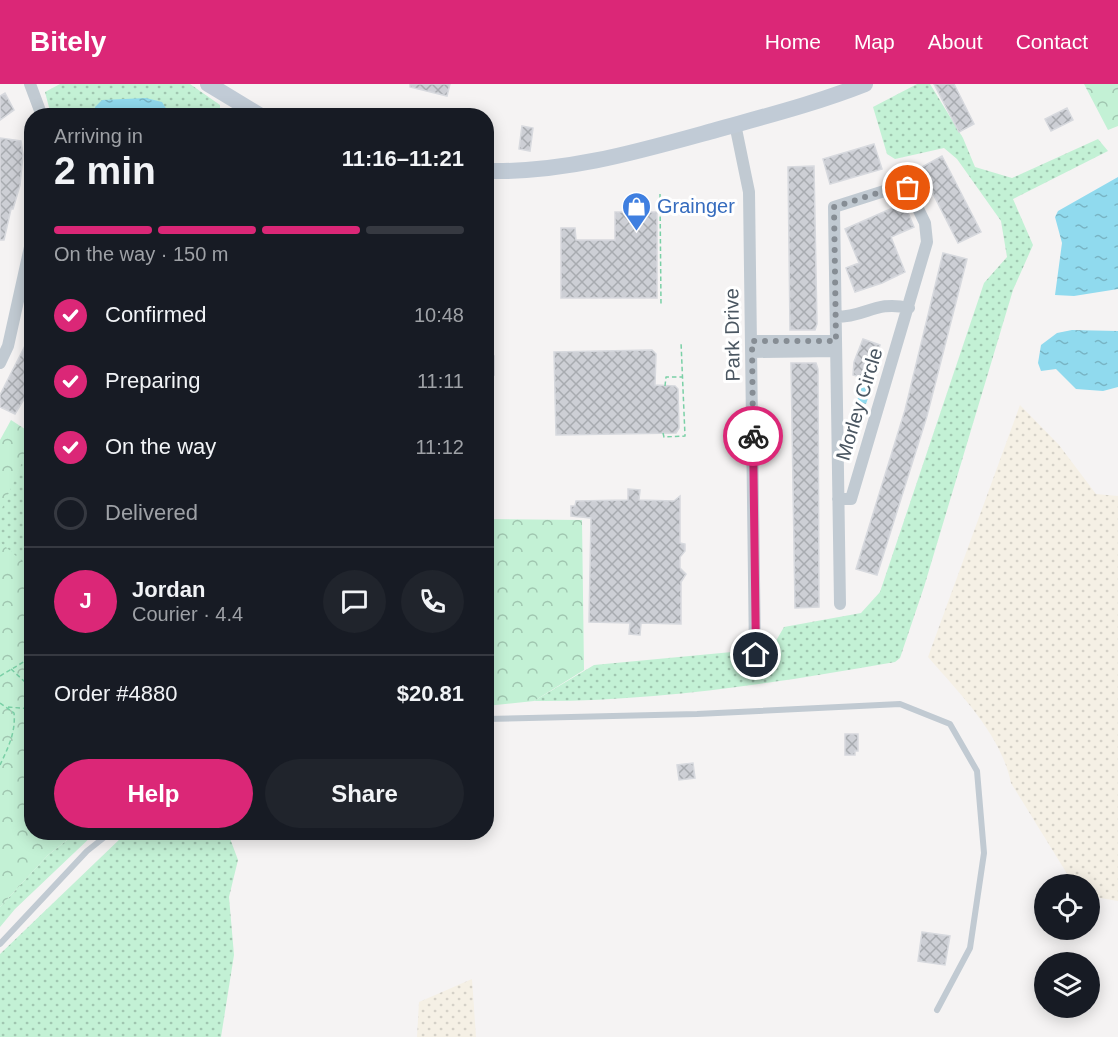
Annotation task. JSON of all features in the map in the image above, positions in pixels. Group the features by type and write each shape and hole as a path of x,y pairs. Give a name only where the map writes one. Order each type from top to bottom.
{"main road":[{"path":"208,84 248,108"},
{"path":"494,171 530,170 601,161 735,124 865,84"}],"street":[{"path":"30,84 39,108"},
{"name":"Park Drive","path":"735,124 749,192 756,655"},
{"name":"Morley Circle","path":"838,499 851,499 927,242 925,222 908,188 900,186 834,207 838,499 840,604"},
{"path":"0,363 8,346 24,288"},
{"path":"836,317 851,317 883,304 909,308"},
{"name":"Morley Circle","path":"752,346 836,346"}],"lane":[{"path":"494,719 697,714 900,704 950,724 977,771 984,853 970,948 937,1011"},
{"path":"0,944 87,851 101,840"}],"path":[{"path":"660,194 661,305"},
{"path":"663,433 664,436 685,436 681,342"},
{"path":"665,386 666,377 684,377"},
{"path":"0,676 24,662"},
{"path":"11,669 24,681"},
{"path":"0,703 14,713 15,730 0,765"},
{"path":"8,707 24,708"}],"green space":[{"path":"60,84 190,84 220,105 220,108 49,108 45,92"},
{"path":"917,84 930,84 963,138 975,167 1012,178 1098,139 1108,151 1013,199 1033,245 1013,290 924,587 900,658 895,662 850,670 715,690 625,698 534,701 594,665 732,652 741,662 756,664 766,658 784,627 861,613 880,592 984,283 1007,257 1001,221 957,159 944,148 895,159 887,154 873,107"},
{"path":"1084,84 1118,84 1118,126 1108,130"},
{"path":"11,420 24,428 24,458 0,513 0,440"},
{"path":"24,457 24,840 27,840 0,888 0,510"},
{"path":"494,519 582,520 584,670 534,701 494,705"},
{"path":"0,542 24,562 24,840 67,840 48,855 0,907"},
{"path":"67,840 88,840 15,909 0,927 0,907 48,855"},
{"path":"119,840 231,840 238,860 229,897 234,955 221,1037 0,1037 0,954"}],"sand":[{"path":"1020,405 1059,445 1096,494 1118,496 1118,901 1100,898 1100,874 1067,874 1011,783 1006,765 989,731 966,700 928,657"},
{"path":"472,979 476,1037 417,1037 419,1002"}],"water":[{"path":"146,98 162,102 166,108 95,108 102,100"},
{"path":"1118,177 1118,289 1074,296 1055,295 1062,243 1055,217 1058,211"},
{"path":"1072,330 1118,331 1118,387 1103,391 1076,389 1056,369 1041,371 1038,363 1041,345 1057,333"},
{"path":"862,383 872,386 866,404 857,401"}],"building":[{"path":"410,84 450,84 447,96 410,87"},
{"path":"934,84 954,84 974,124 959,132"},
{"path":"5,93 14,110 0,120 0,96"},
{"path":"1067,108 1073,120 1051,131 1045,119"},
{"path":"522,126 533,128 530,151 519,149"},
{"path":"0,138 21,141 23,155 20,185 13,209 11,209 4,240 0,240"},
{"path":"874,144 882,169 830,184 823,159"},
{"path":"942,156 981,232 958,243 920,168"},
{"path":"814,166 817,324 815,330 790,330 788,167"},
{"path":"904,203 914,227 891,237 905,272 855,292 846,268 859,263 845,229"},
{"path":"615,212 657,212 657,298 561,298 561,228 575,228 576,240 615,240"},
{"path":"943,253 967,259 927,416 877,575 856,569 905,410"},
{"path":"863,339 880,345 878,351 882,352 871,380 853,375 854,362"},
{"path":"24,348 24,399 15,414 0,407 0,395"},
{"path":"652,350 656,354 655,385 675,386 678,389 679,428 676,433 556,435 554,352"},
{"path":"791,363 816,363 818,369 819,607 795,608"},
{"path":"628,489 640,490 639,500 674,501 680,496 680,543 685,544 685,551 680,557 680,568 686,574 681,582 681,624 641,623 640,635 629,634 630,623 589,622 591,518 571,516 571,506 575,506 576,501 628,500"},
{"path":"845,734 858,734 858,751 855,751 855,755 845,755"},
{"path":"693,763 695,778 679,780 677,765"},
{"path":"922,932 950,936 945,965 918,961"}],"way so far":[{"path":"753,436 752,341 836,341 834,207 900,186 908,188"}],"place":[{"name":"Grainger","path":"636,232"}],"route":[{"path":"753,436 756,655"}]}
